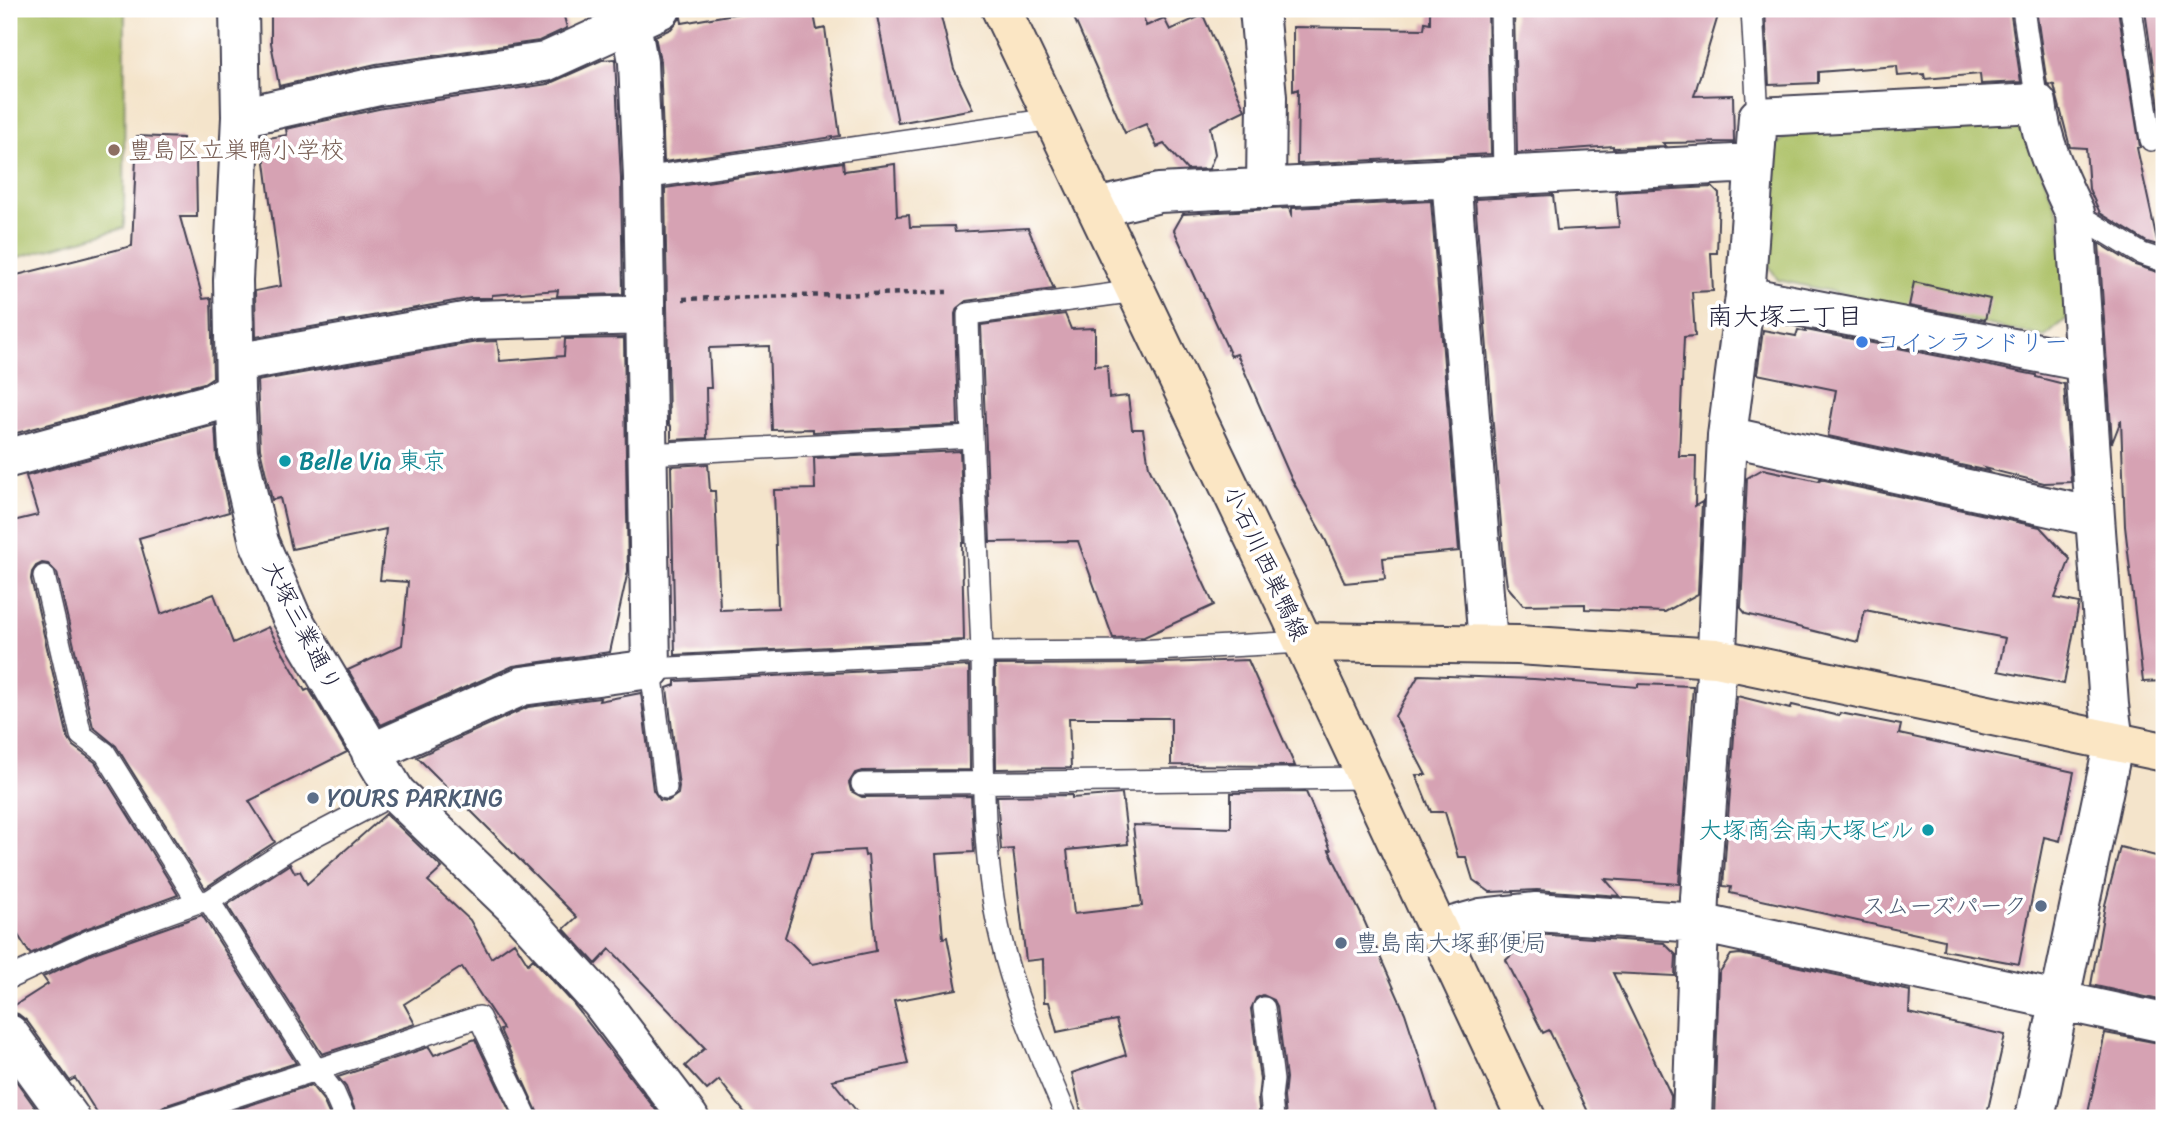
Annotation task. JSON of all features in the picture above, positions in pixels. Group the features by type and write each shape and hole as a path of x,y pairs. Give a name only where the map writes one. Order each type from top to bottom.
{"main road":[{"name":"小石川西巣鴨線","path":"1001,9 1303,642 1526,1118"},
{"path":"1303,642 1488,644 1716,658 2164,752"}],"street":[{"name":"大塚三業通り","path":"239,9 241,117 233,280 235,376 238,452 259,542 291,616 396,793 513,905 601,1002 689,1118"},
{"path":"1259,9 1267,97 1266,189"},
{"path":"241,117 379,86 545,62 646,16"},
{"path":"371,753 522,686 651,669 643,178 638,62 646,16"},
{"path":"1692,1118 1699,923 1727,436 1745,296 1758,117 2037,103 2039,125 2075,213 2095,517 2114,741 2035,1118"},
{"path":"1097,208 1159,193 1754,163"},
{"path":"1451,177 1488,644"},
{"path":"1745,296 2085,362"},
{"path":"9,458 212,403 235,376 475,320 645,308"},
{"path":"1727,436 2095,517"},
{"path":"1438,930 1481,918 1536,912 1699,923 2164,1023"},
{"path":"9,1034 70,1118"}],"lane":[{"path":"1501,9 1504,174"},
{"path":"1752,9 1758,117"},
{"path":"2023,9 2037,103"},
{"path":"2131,9 2151,140"},
{"path":"643,178 1053,119"},
{"path":"2075,213 2142,254 2164,261"},
{"path":"1067,1118 1026,1019 1001,940 987,859 982,652 968,314 1136,291"},
{"path":"647,454 971,437"},
{"path":"44,576 80,735 105,752 316,1070 334,1093 345,1118"},
{"path":"666,788 651,669 982,652 1136,651 1303,642"},
{"path":"862,784 984,785 1140,780 1366,778"},
{"path":"9,978 89,941 203,901 289,849 396,793"},
{"path":"1264,1008 1273,1080 1273,1118"},
{"path":"168,1118 479,1017 527,1118"}],"path":[{"path":"645,308 964,292 968,314"}],"green space":[{"path":"9,9 125,9 124,228 9,260"},
{"path":"2005,119 2026,129 2059,216 2071,315 2045,337 1778,280 1762,255 1773,147 1799,126"}],"building":[{"path":"271,9 562,9 567,28 539,41 376,64 279,86 271,43"},
{"path":"763,9 813,9 817,30 825,28 840,136 664,162 660,61 655,36 671,29 681,17 682,23"},
{"path":"905,9 939,9 954,69 973,109 898,123 877,16"},
{"path":"1070,9 1141,9 1146,26 1164,18 1170,30 1203,15 1245,110 1210,127 1215,154 1209,169 1187,170 1164,144 1157,147 1146,124 1125,133"},
{"path":"1430,9 1488,9 1491,154 1297,164 1298,89 1293,91 1293,27 1424,29 1425,22 1430,23"},
{"path":"1514,9 1720,9 1694,96 1733,95 1734,142 1663,143 1666,146 1613,146 1517,153"},
{"path":"1765,9 2010,9 2021,82 1981,84 1980,74 1925,79 1924,74 1898,76 1897,66 1818,72 1818,83 1769,85"},
{"path":"2036,9 2118,9 2140,147 2137,148 2158,245 2147,242 2100,213 2089,189 2086,148 2070,147 2054,85 2047,84"},
{"path":"2164,9 2164,141 2145,11"},
{"path":"615,59 623,294 557,296 558,290 492,295 492,298 471,298 256,337 255,291 281,286 262,139 287,135 286,129 383,108 548,84 602,60"},
{"path":"137,136 183,138 182,157 196,158 197,217 180,217 203,299 211,298 213,377 204,383 9,435 9,277 132,246"},
{"path":"843,162 844,171 895,164 897,216 909,215 910,227 954,226 955,232 1028,228 1054,289 966,301 957,308 958,425 813,432 813,429 772,430 769,346 709,348 711,388 706,388 707,438 671,440 665,188"},
{"path":"1712,187 1719,194 1717,253 1711,253 1713,291 1692,292 1695,336 1684,337 1679,456 1696,456 1695,506 1702,502 1698,594 1665,612 1585,609 1585,604 1523,605 1507,586 1504,563 1475,199 1553,195 1557,230 1619,227 1616,192"},
{"path":"1431,201 1459,551 1383,558 1385,579 1345,583 1326,541 1291,478 1237,354 1231,356 1174,230 1183,214 1289,208 1292,217 1292,208"},
{"path":"2099,243 2135,265 2164,274 2164,681 2143,682 2125,526 2121,420 2112,443"},
{"path":"1914,282 1990,299 1985,320 1909,306"},
{"path":"1065,314 1071,329 1095,328 1095,366 1107,365 1109,398 1128,396 1132,429 1143,429 1149,467 1214,605 1144,637 1113,638 1078,541 990,542 981,325"},
{"path":"1763,330 1796,336 1798,330 1806,330 2036,375 2064,384 2071,482 2044,483 1985,468 1988,471 1828,436 1836,390 1757,374"},
{"path":"624,338 628,571 610,652 513,666 381,725 348,670 402,645 408,582 380,580 386,529 292,549 280,498 272,500 260,449 257,381 477,342 497,341 500,361 564,356 565,339"},
{"path":"215,425 217,457 229,512 139,538 161,614 214,594 233,643 268,627 305,691 309,689 347,752 249,801 275,842 205,888 116,746 93,727 57,573 48,564 36,566 31,579 68,738 73,746 95,762 178,895 85,929 30,954 18,935 9,940 9,522 38,515 26,476"},
{"path":"960,451 964,640 675,655 671,466 708,464 710,491 715,491 720,610 778,608 774,490 815,489 814,458"},
{"path":"1763,469 2040,527 2070,559 2055,598 2079,603 2064,684 1998,671 2005,638 1865,610 1858,642 1746,614 1741,608 1747,478"},
{"path":"1248,660 1295,766 1171,765 1171,718 1069,718 1071,768 996,769 995,665"},
{"path":"969,666 970,770 862,771 855,773 849,783 851,791 862,797 971,796 974,852 936,854 943,938 947,937 957,989 894,1001 908,1064 832,1080 862,1118 749,1118 719,1080 707,1090 685,1066 705,1048 610,949 596,964 564,929 577,917 417,757 528,707 600,698 599,701 641,693 653,790 660,800 668,801 678,794 679,787 667,688 675,685 675,681","holes":["864,850 865,856 868,855 876,951 812,964 785,937 812,853"]},
{"path":"1419,675 1534,679 1638,687 1638,684 1693,686 1679,884 1605,879 1620,896 1537,890 1490,892 1473,880 1466,857 1458,857 1445,812 1431,812 1416,775 1426,775 1395,716"},
{"path":"1737,696 1790,709 1792,705 1839,716 1840,713 1901,725 1899,734 2074,772 2060,841 2044,837 2019,964 1943,950 1944,940 1730,893 1731,887 1723,886"},
{"path":"1306,792 1329,850 1405,1013 1439,1118 1286,1118 1286,1078 1277,1006 1274,1000 1263,995 1256,998 1251,1009 1260,1080 1260,1118 1086,1118 1084,1111 1081,1111 1072,1073 1126,1055 1116,1020 1057,1032 1049,1002 1044,1002 1043,959 1026,961 1013,849 1001,850 997,796 1072,795 1072,798 1122,794 1128,844 1067,850 1074,914 1142,906 1133,825 1231,828 1231,793"},
{"path":"386,814 442,868 428,881 470,920 491,958 514,942 528,964 533,959 572,1002 662,1118 540,1118 500,1030 503,1029 462,967 404,1004 415,1024 322,1054 227,905 290,864 295,873 300,871 307,884"},
{"path":"2120,847 2164,858 2164,1001 2091,985 2105,905"},
{"path":"202,915 296,1063 164,1106 158,1110 155,1118 100,1118 75,1078 70,1081 27,1021 18,1014 9,1012 9,1009 48,984 43,977 94,953"},
{"path":"1535,934 1664,943 1676,955 1675,976 1613,973 1671,1095 1670,1118 1591,1118 1549,1030 1543,1033 1506,960"},
{"path":"1740,954 1910,991 1909,1013 2005,1035 1986,1118 1714,1118 1719,973 1731,955"},
{"path":"2105,1033 2164,1044 2164,1118 2087,1118"},
{"path":"475,1039 513,1118 358,1118 346,1087 338,1077 429,1047 434,1055"},
{"path":"9,1071 37,1110 23,1118 9,1118"},
{"path":"311,1085 323,1100 331,1118 210,1118"}],"place":[{"name":"豊島区立巣鴨小学校","path":"114,150"},
{"name":"コインランドリー","path":"1862,342"},
{"name":"Belle Via 東京","path":"285,461"},
{"name":"YOURS PARKING","path":"313,798"},
{"name":"大塚商会南大塚ビル","path":"1928,830"},
{"name":"スムーズパーク","path":"2041,906"},
{"name":"豊島南大塚郵便局","path":"1341,943"}],"district":[{"name":"南大塚二丁目","path":"1785,316"}]}
